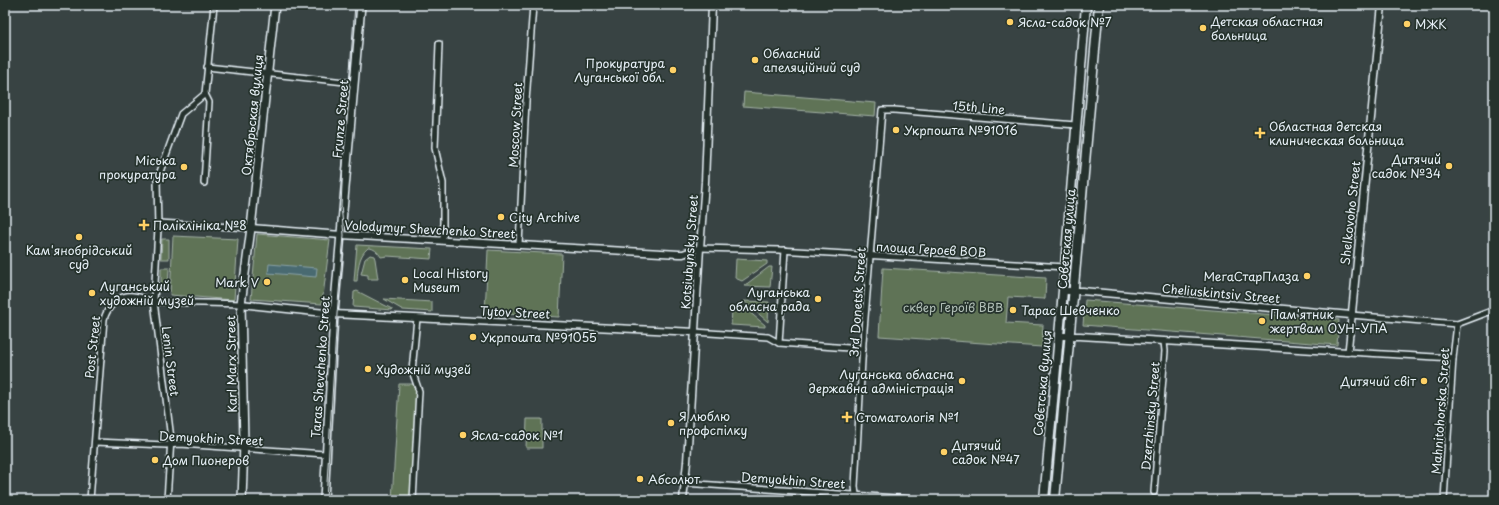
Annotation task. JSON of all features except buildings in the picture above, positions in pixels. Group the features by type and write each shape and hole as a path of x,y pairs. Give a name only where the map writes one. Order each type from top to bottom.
{"main road":[{"name":"Октябрьская вулиця","path":"251,228 275,5"},
{"name":"Frunze Street","path":"341,235 361,5"},
{"name":"Совєтська вулиця","path":"1044,500 1063,291 1086,5"},
{"name":"Советская улица","path":"1055,500 1099,5"},
{"name":"Karl Marx Street","path":"242,500 244,449 241,304 251,228"},
{"name":"Taras Shevchenko Street","path":"324,500 325,454 334,314 341,235"}],"street":[{"path":"204,183 209,102 205,94 214,5"},
{"name":"Moscow Street","path":"519,245 526,101 533,5"},
{"name":"Kotsiubynsky Street","path":"683,500 687,462 694,332 705,182 712,5"},
{"name":"Shelkovoho Street","path":"1348,352 1382,5"},
{"path":"439,44 435,148 443,183 443,241"},
{"path":"207,67 354,83"},
{"name":"Lenin Street","path":"167,500 171,445 154,301 158,223 158,180 181,114 205,94"},
{"name":"15th Line","path":"882,110 1076,125"},
{"name":"3rd Donetsk Street","path":"856,495 855,486 863,349 882,110"},
{"name":"Volodymyr Shevchenko Street","path":"158,223 683,254 700,248"},
{"name":"площа Героєв ВОВ","path":"700,248 785,250 1065,267"},
{"path":"779,343 785,250"},
{"name":"Cheliuskintsiv Street","path":"1063,291 1457,324 1494,310"},
{"name":"Post Street","path":"90,500 104,319 106,312 121,297 133,295 154,301 241,304 334,314"},
{"name":"Tytov Street","path":"334,314 694,332"},
{"path":"413,500 419,391 412,371 417,318"},
{"name":"Mahnitohorska Street","path":"1444,500 1453,358 1457,324"},
{"path":"694,332 768,337 779,343 863,349"},
{"path":"1059,336 1453,358"},
{"name":"Dzerzhinsky Street","path":"1154,492 1165,352 1164,342"},
{"name":"Demyokhin Street","path":"95,442 171,445 180,444 325,454"},
{"name":"Demyokhin Street","path":"684,483 924,500"}],"green space":[{"path":"744,92 876,103 875,116 743,106"},
{"path":"257,234 330,240 322,304 251,299"},
{"path":"173,236 238,239 234,300 170,295"},
{"path":"162,239 169,239 169,259 161,259"},
{"path":"357,245 432,249 431,259 387,256 381,257 379,253 368,248 360,259 357,281 354,281"},
{"path":"488,250 562,254 559,317 485,313"},
{"path":"370,255 374,256 375,259 378,279 368,279 368,275 361,274 365,259"},
{"path":"736,259 767,261 767,264 742,281 735,278"},
{"path":"769,267 772,267 770,287 744,286"},
{"path":"161,268 169,268 168,290 161,290"},
{"name":"сквер Героїв ВВВ","path":"883,268 1046,278 1045,299 1008,297 1006,323 1043,325 1042,347 879,336"},
{"path":"357,291 392,310 353,307 354,292"},
{"path":"384,299 432,302 432,312 403,310"},
{"path":"1085,300 1339,320 1337,345 1083,325"},
{"path":"744,301 769,302 768,322"},
{"path":"742,306 765,325 765,327 731,325 732,310"},
{"path":"399,384 417,384 410,500 392,500"},
{"path":"527,419 542,419 542,448 526,448"}],"water":[{"path":"269,264 317,268 316,277 268,273"}],"tram line":[{"path":"326,500 337,314 344,235 341,206 343,163 355,5"}],"place":[{"name":"Ясла-садок №7","path":"1010,22"},
{"name":"МЖК","path":"1407,24"},
{"name":"Детская областная больница","path":"1203,28"},
{"name":"Обласний апеляційний суд","path":"755,60"},
{"name":"Прокуратура Луганської обл.","path":"673,70"},
{"name":"Укрпошта №91016","path":"896,130"},
{"name":"Областная детская клиническая больница","path":"1260,133"},
{"name":"Дитячий садок №34","path":"1449,166"},
{"name":"Міська прокуратура","path":"184,167"},
{"name":"City Archive","path":"501,217"},
{"name":"Поліклініка №8","path":"144,225"},
{"name":"Кам'янобрідський суд","path":"79,237"},
{"name":"МегаСтарПлаза","path":"1307,276"},
{"name":"Local History Museum","path":"405,280"},
{"name":"Mark V","path":"267,282"},
{"name":"Луганський художній музей","path":"92,293"},
{"name":"Луганська обласна рада","path":"818,299"},
{"name":"Тарас Шевченко","path":"1013,310"},
{"name":"Пам'ятник жертвам ОУН-УПА","path":"1262,321"},
{"name":"Укрпошта №91055","path":"473,337"},
{"name":"Художній музей","path":"368,369"},
{"name":"Луганська обласна державна адміністрація","path":"962,381"},
{"name":"Дитячий світ","path":"1424,381"},
{"name":"Стоматологія №1","path":"847,417"},
{"name":"Я люблю профспілку","path":"671,423"},
{"name":"Ясла-садок №1","path":"463,435"},
{"name":"Дитячий садок №47","path":"944,452"},
{"name":"Дом Пионеров","path":"155,460"},
{"name":"Абсолют","path":"640,479"}]}
